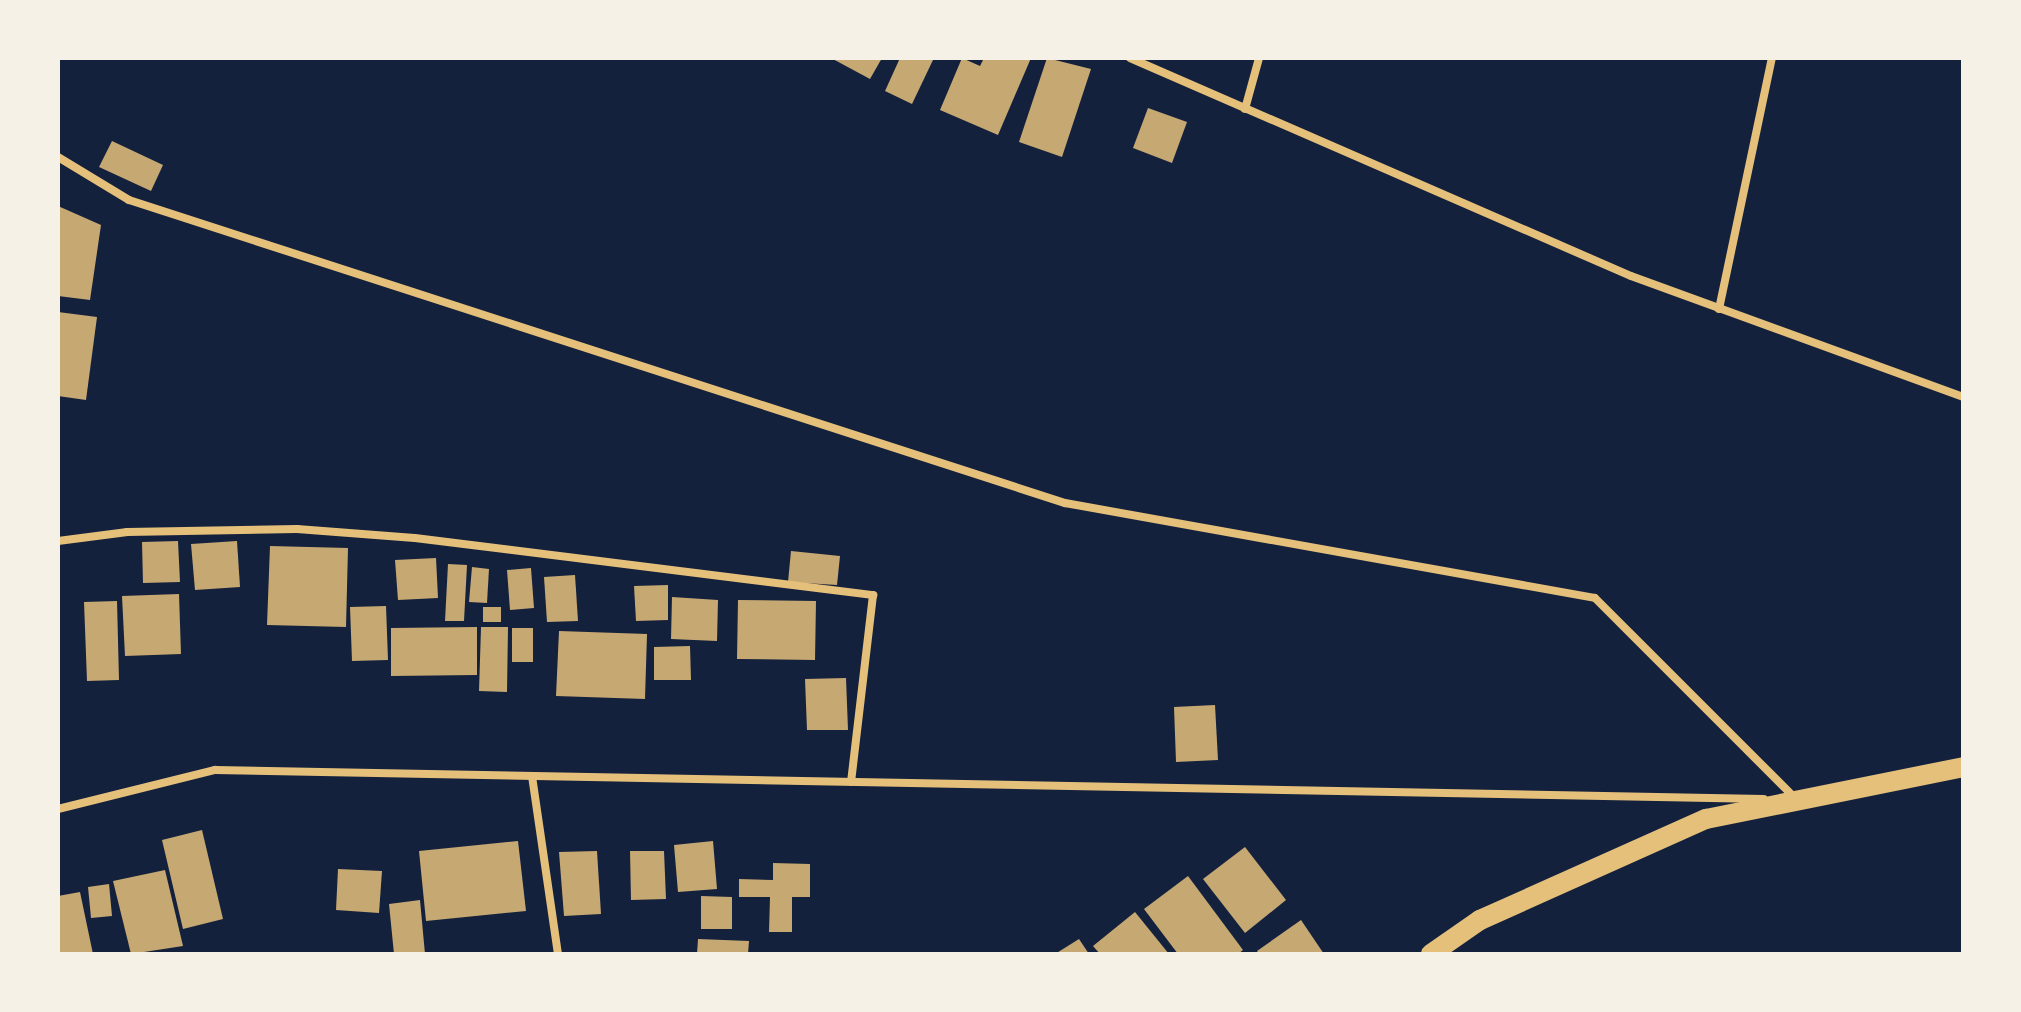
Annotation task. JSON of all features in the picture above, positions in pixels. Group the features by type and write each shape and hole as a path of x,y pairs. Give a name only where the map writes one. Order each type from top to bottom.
{"main road":[{"path":"1431,954 1480,920 1706,819 1963,767"}],"street":[{"path":"1130,58 1631,276 1963,397"},
{"path":"1245,109 1259,58"},
{"path":"1719,309 1772,58"},
{"path":"58,157 129,200 1065,503 1595,598 1797,800"},
{"path":"58,541 127,532 297,529 415,538 873,595 851,782"},
{"path":"58,809 215,770 1797,800"},
{"path":"532,776 558,954"}],"building":[{"path":"831,58 882,58 870,79"},
{"path":"900,58 933,60 912,104 885,91"},
{"path":"962,58 980,66 984,58 1031,58 998,135 940,110"},
{"path":"1047,58 1091,69 1062,157 1019,142"},
{"path":"1148,108 1187,122 1172,163 1133,148"},
{"path":"112,141 163,165 151,191 99,167"},
{"path":"58,206 101,225 90,300 58,296"},
{"path":"58,312 97,317 86,400 58,396"},
{"path":"178,541 180,582 143,583 142,542"},
{"path":"237,541 240,587 195,590 191,544"},
{"path":"270,546 348,548 346,627 267,625"},
{"path":"791,551 840,556 837,585 788,582"},
{"path":"436,558 438,598 398,600 395,560"},
{"path":"448,564 467,565 464,621 445,621"},
{"path":"472,567 489,569 487,603 469,602"},
{"path":"531,568 534,608 510,610 507,570"},
{"path":"575,575 578,621 547,622 544,577"},
{"path":"668,585 668,620 636,621 634,586"},
{"path":"179,594 181,654 125,656 122,596"},
{"path":"672,597 718,600 717,641 671,639"},
{"path":"738,600 816,601 815,660 737,659"},
{"path":"117,601 119,680 87,681 84,602"},
{"path":"386,606 388,660 352,661 350,607"},
{"path":"483,607 501,607 501,622 483,622"},
{"path":"477,627 477,675 391,676 391,628"},
{"path":"481,627 508,627 507,692 479,691"},
{"path":"512,628 533,628 533,662 512,662"},
{"path":"559,631 647,634 645,699 556,696"},
{"path":"690,646 691,680 654,680 654,647"},
{"path":"846,678 848,730 807,730 805,679"},
{"path":"1215,705 1218,760 1176,762 1174,707"},
{"path":"202,830 223,919 183,929 162,840"},
{"path":"518,841 526,911 426,921 419,851"},
{"path":"713,841 717,889 678,892 674,845"},
{"path":"1245,847 1286,900 1245,933 1203,879"},
{"path":"597,851 601,914 564,916 559,852"},
{"path":"630,851 664,851 666,899 631,900"},
{"path":"773,863 810,864 810,897 792,897 792,932 769,932 770,897 739,897 739,879 773,880"},
{"path":"338,869 382,871 379,913 336,910"},
{"path":"165,870 183,946 131,954 113,881"},
{"path":"1188,876 1243,950 1238,954 1178,954 1144,909"},
{"path":"109,884 112,916 91,918 88,887"},
{"path":"80,892 93,954 58,954 58,896"},
{"path":"701,896 732,897 732,929 701,929"},
{"path":"420,900 425,954 394,954 389,904"},
{"path":"1135,912 1169,954 1100,954 1093,946"},
{"path":"1301,920 1324,954 1259,954 1257,951"},
{"path":"698,939 749,941 748,954 697,954"},
{"path":"1079,939 1089,954 1055,954"}]}
